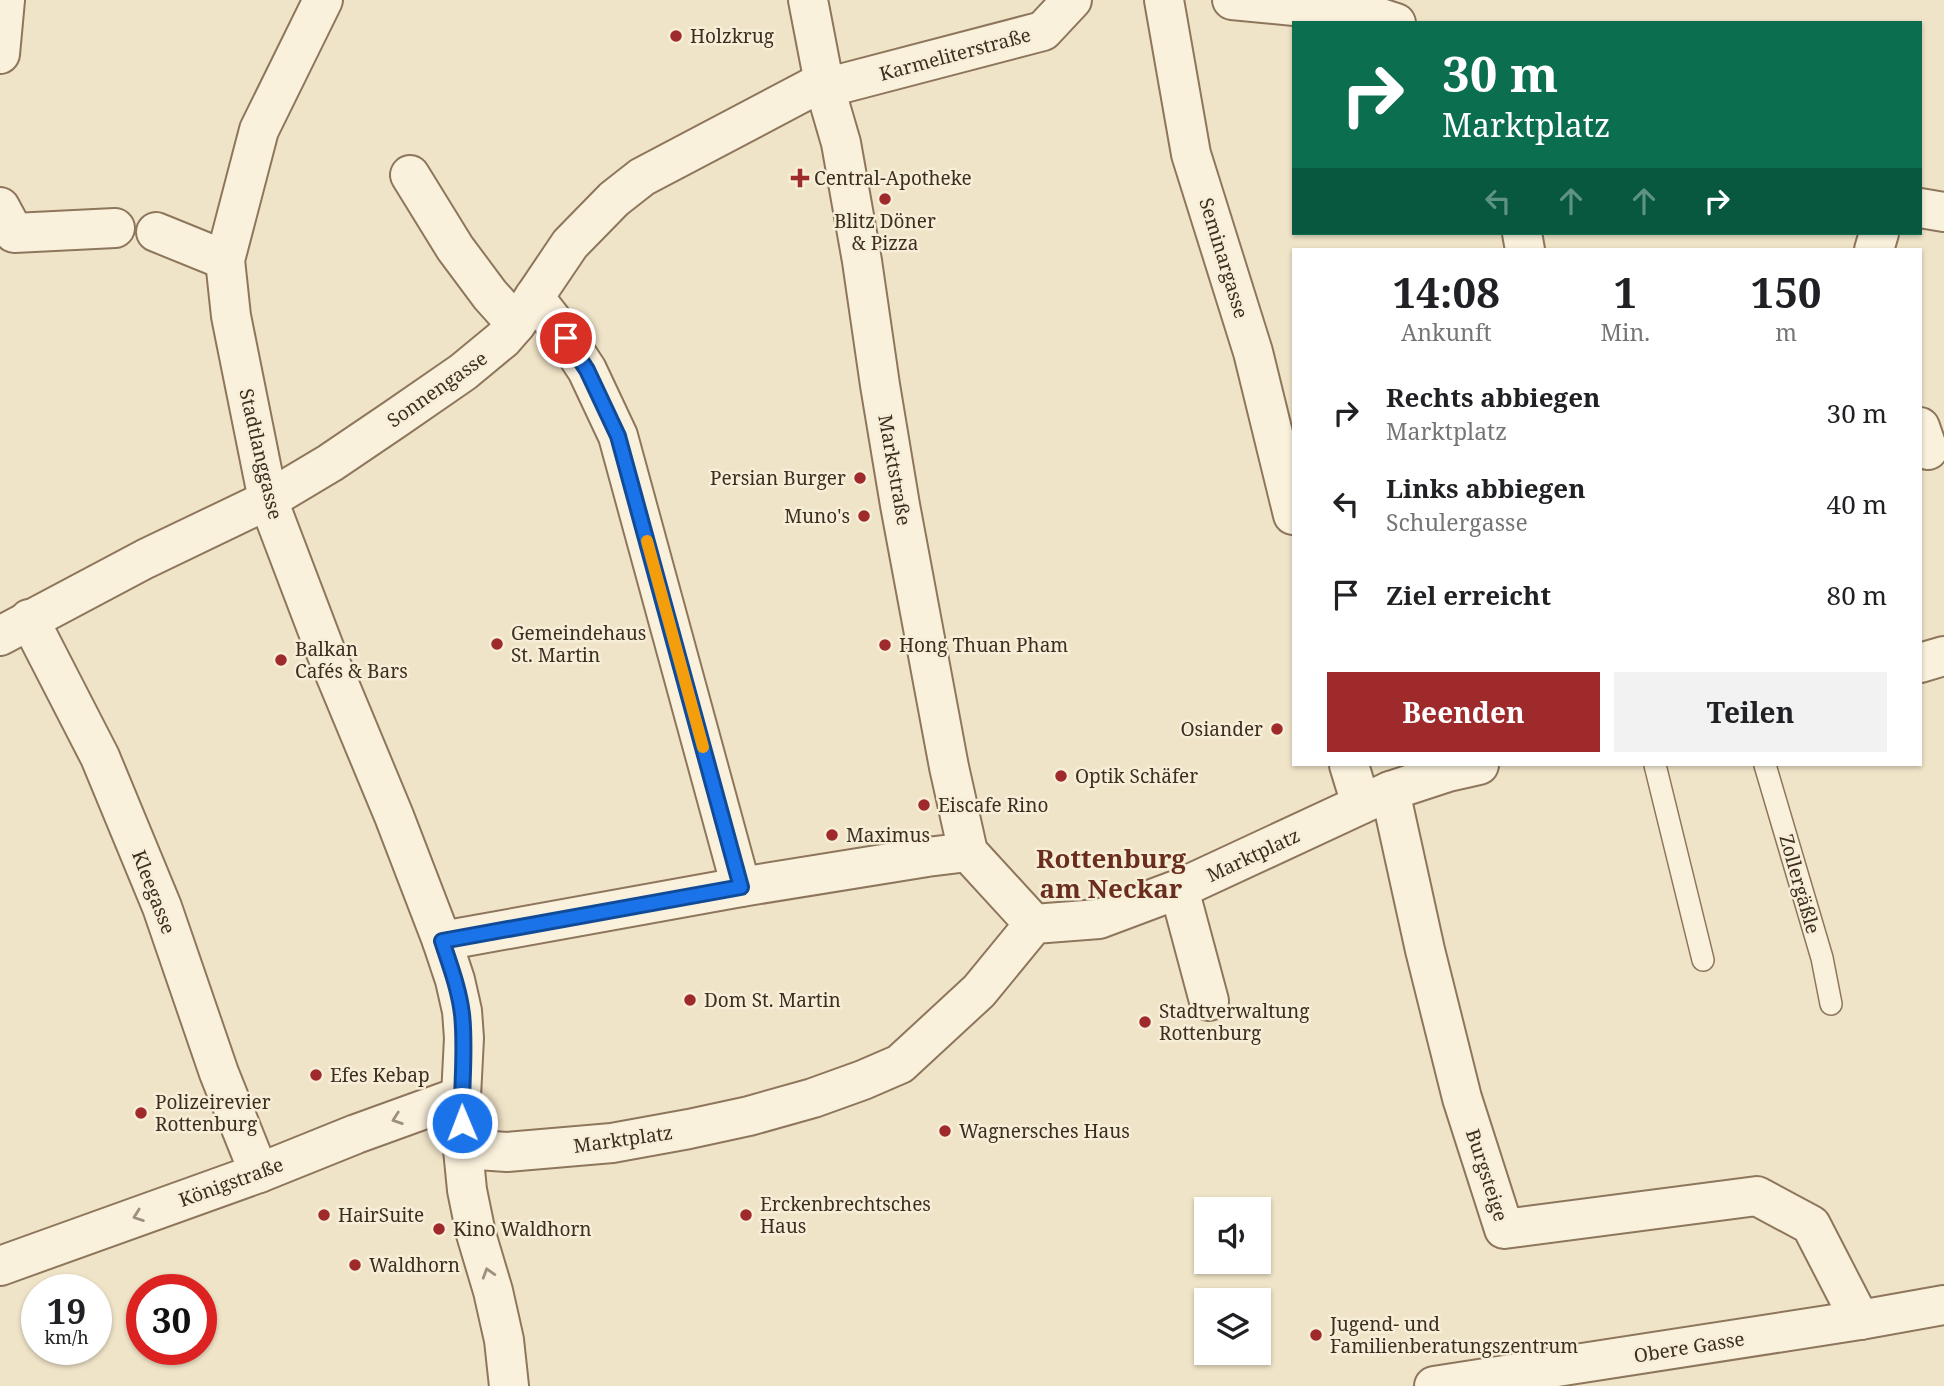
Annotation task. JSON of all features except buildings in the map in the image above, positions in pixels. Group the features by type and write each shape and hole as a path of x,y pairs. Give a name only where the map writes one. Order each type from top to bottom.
{"street":[{"path":"0,54 5,0"},
{"name":"Stadtlanggasse","path":"323,0 259,130 225,260 231,316 268,500 442,941"},
{"name":"Marktstraße","path":"808,0 825,85 841,143 900,505 949,767 968,852 1034,924"},
{"name":"Karmeliterstraße","path":"825,85 1043,31 1072,0"},
{"name":"Seminargasse","path":"1164,0 1191,154 1253,352 1292,511"},
{"path":"1232,0 1365,13 1390,21"},
{"name":"Sonnengasse","path":"15,627 169,547 268,500 330,463 489,352 525,310 570,244 614,199 642,177 825,85"},
{"path":"410,175 455,248 491,295 525,310 566,338 587,370 618,436 741,887"},
{"path":"1922,208 1944,212"},
{"path":"5,227 115,228"},
{"path":"156,232 225,260"},
{"name":"Kleegasse","path":"15,627 105,769 162,907 219,1073 259,1173"},
{"path":"1922,662 1944,656"},
{"path":"1350,766 1375,797 1448,772 1475,766"},
{"name":"Marktplatz","path":"463,1149 507,1152 612,1143 749,1116 813,1098 875,1075 900,1064 979,991 1034,924 1099,919 1179,889 1375,797"},
{"name":"Burgsteige","path":"1375,797 1434,985 1462,1098 1504,1229 1758,1196 1811,1225 1860,1321"},
{"path":"509,1386 504,1340 494,1291 476,1234 467,1190 461,1096 464,1038 462,1011 442,941 741,887 968,852"},
{"path":"1179,889 1209,1001"},
{"name":"Königstraße","path":"3,1254 259,1173 461,1096"},
{"name":"Obere Gasse","path":"1434,1386 1860,1321 1944,1305"}],"lane":[{"path":"1655,766 1703,960"},
{"name":"Zollergäßle","path":"1765,766 1822,958 1831,1004"}],"slow traffic":[{"path":"647,541 703,747"}],"place":[{"name":"Holzkrug","path":"676,36"},
{"name":"Central-Apotheke","path":"800,178"},
{"name":"Blitz Döner & Pizza","path":"885,199"},
{"name":"Persian Burger","path":"860,478"},
{"name":"Muno's","path":"864,516"},
{"name":"Gemeindehaus St. Martin","path":"497,644"},
{"name":"Hong Thuan Pham","path":"885,645"},
{"name":"Balkan Cafés & Bars","path":"281,660"},
{"name":"Osiander","path":"1277,729"},
{"name":"Optik Schäfer","path":"1061,776"},
{"name":"Eiscafe Rino","path":"924,805"},
{"name":"Maximus","path":"832,835"},
{"name":"Dom St. Martin","path":"690,1000"},
{"name":"Stadtverwaltung Rottenburg","path":"1145,1022"},
{"name":"Efes Kebap","path":"316,1075"},
{"name":"Polizeirevier Rottenburg","path":"141,1113"},
{"name":"Wagnersches Haus","path":"945,1131"},
{"name":"HairSuite","path":"324,1215"},
{"name":"Erckenbrechtsches Haus","path":"746,1215"},
{"name":"Kino Waldhorn","path":"439,1229"},
{"name":"Waldhorn","path":"355,1265"},
{"name":"Jugend- und Familienberatungszentrum","path":"1316,1335"}],"district":[{"name":"Rottenburg am Neckar","path":"1111,872"}],"route":[{"path":"462,1123 462,1011 442,941 741,887 618,436 587,370 566,338"}]}
